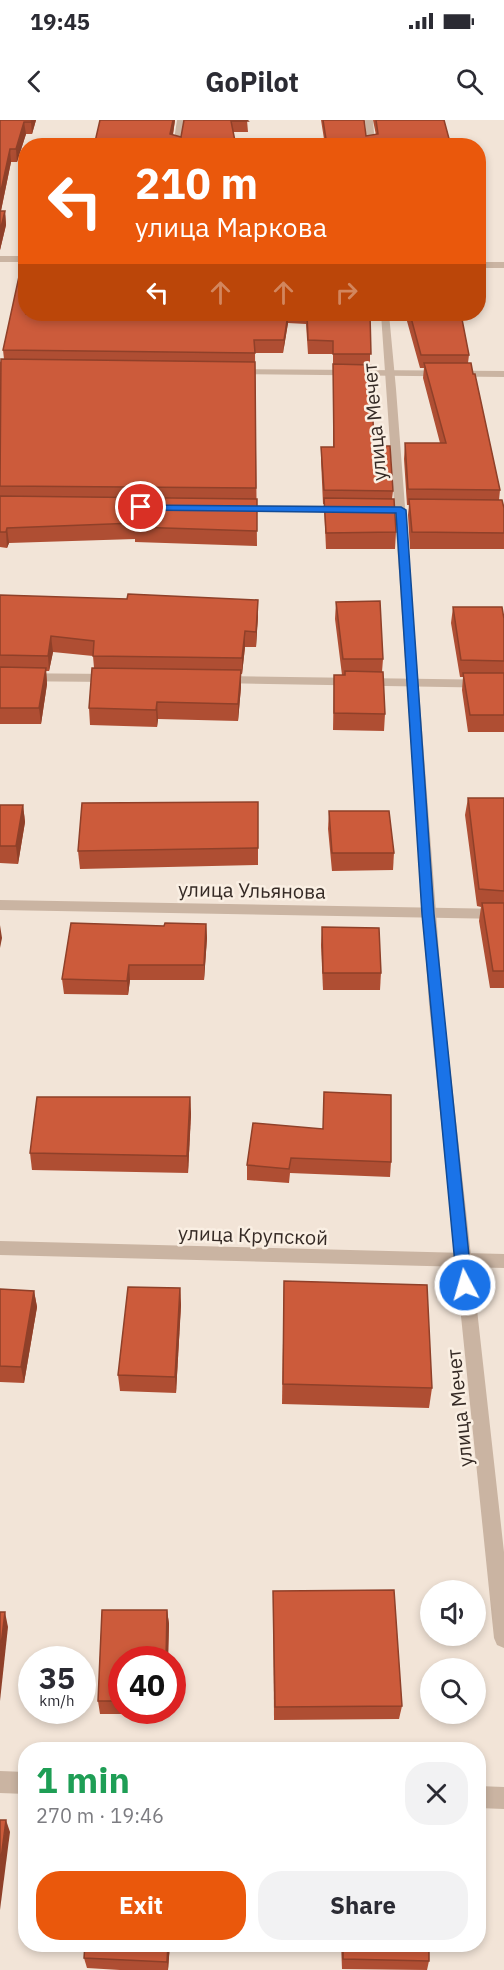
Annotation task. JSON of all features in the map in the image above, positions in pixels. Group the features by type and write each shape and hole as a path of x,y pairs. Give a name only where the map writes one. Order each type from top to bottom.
{"street":[{"path":"178,138 181,120"},
{"path":"369,120 370,138"},
{"path":"0,259 18,259"},
{"path":"486,265 504,265"},
{"name":"улица Мечет","path":"386,321 401,510 428,914 462,1262 504,1638"},
{"path":"225,371 504,374"},
{"path":"224,508 354,509"},
{"path":"0,677 130,679"},
{"path":"212,680 504,684"},
{"name":"улица Ульянова","path":"0,905 504,914"},
{"name":"улица Крупской","path":"0,1248 504,1262"},
{"path":"0,1782 18,1783"},
{"path":"486,1797 504,1798"}],"building":[{"path":"0,120 32,120 24,122 16,149 10,149 0,195"},
{"path":"100,120 173,120 170,134 181,137 184,120 248,121 231,121 234,138 96,138"},
{"path":"323,120 364,120 366,136 378,134 376,120 444,120 449,138 326,138"},
{"path":"0,211 5,211 0,231"},
{"path":"18,281 18,321 287,321 284,340 254,340 255,353 3,350"},
{"path":"307,321 370,321 371,354 333,354 333,341 308,340"},
{"path":"412,321 462,321 469,355 421,355"},
{"path":"1,359 255,362 256,488 0,486"},
{"path":"424,363 471,363 500,490 408,489 405,443 446,443"},
{"path":"333,364 371,365 374,446 390,446 393,491 324,490 321,447 334,447"},
{"path":"0,496 257,499 257,531 135,527 135,523 7,528 6,532 0,532"},
{"path":"324,498 394,499 396,532 326,533"},
{"path":"409,499 502,500 504,533 412,532"},
{"path":"128,594 258,600 256,632 245,631 242,658 93,656 94,641 51,636 48,656 0,655 0,595 127,599"},
{"path":"380,601 383,659 343,659 336,602"},
{"path":"453,607 502,607 504,661 461,660"},
{"path":"0,667 46,668 39,708 0,708"},
{"path":"92,668 241,670 238,704 157,702 156,710 89,708"},
{"path":"345,671 383,672 385,714 334,713 334,675 345,675"},
{"path":"463,673 504,673 504,715 470,715"},
{"path":"468,798 504,798 504,891 479,889"},
{"path":"258,802 258,848 78,851 82,803"},
{"path":"0,805 23,805 16,846 0,846"},
{"path":"329,811 389,811 394,853 332,853"},
{"path":"482,903 504,903 504,971 493,971"},
{"path":"71,923 164,926 165,923 206,924 204,965 129,965 127,981 62,979"},
{"path":"322,927 379,928 381,973 323,973"},
{"path":"324,1092 391,1095 391,1162 291,1158 289,1169 247,1165 253,1123 323,1129"},
{"path":"37,1097 190,1097 187,1156 30,1153"},
{"path":"284,1281 427,1285 432,1388 283,1384"},
{"path":"128,1287 180,1288 175,1377 118,1375"},
{"path":"0,1289 34,1291 21,1367 0,1366"},
{"path":"394,1590 402,1706 275,1707 273,1591"},
{"path":"102,1610 167,1610 166,1646 108,1646 108,1701 98,1701"},
{"path":"0,1612 5,1612 0,1653"},
{"path":"0,1820 6,1820 0,1866"},
{"path":"84,1952 168,1952 167,1962 84,1958"},
{"path":"343,1952 429,1952 429,1961 343,1959"}],"route":[{"path":"141,507 401,510 428,914 465,1285"}]}
